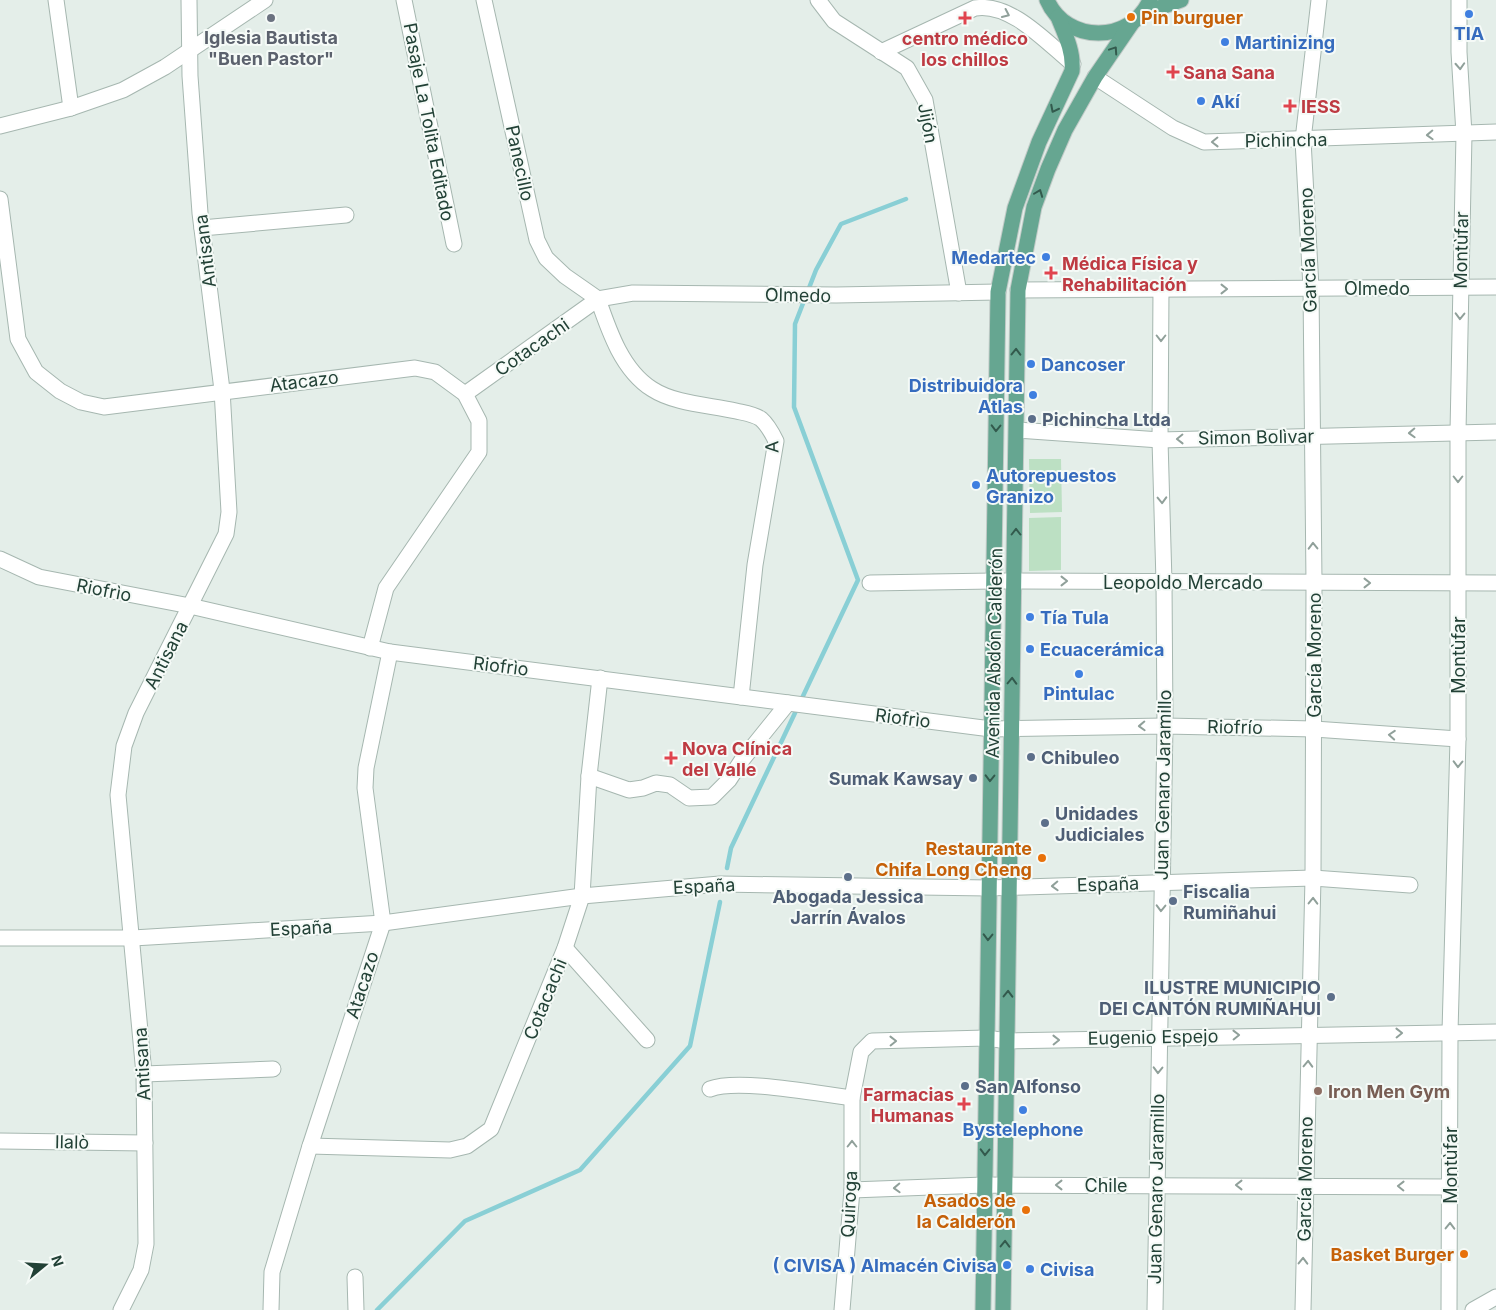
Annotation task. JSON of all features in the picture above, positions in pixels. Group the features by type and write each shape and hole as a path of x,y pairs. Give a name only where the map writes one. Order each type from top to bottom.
{"main road":[{"path":"1047,0 1058,17 1068,42 1073,64"},
{"name":"Avenida Abdón Calderón","path":"1004,1310 1011,730 1016,581 1018,290 1034,207 1065,130 1095,77 1150,0"},
{"path":"1058,17 1070,27 1086,33 1102,34 1118,31 1137,18 1181,0"},
{"name":"Avenida Abdón Calderón","path":"982,1310 998,292 1015,208 1040,142 1070,76 1073,64"}],"street":[{"path":"56,0 71,108"},
{"name":"Antisana","path":"121,1310 145,1258 144,1074 133,938 118,794 124,746 136,713 226,534 229,512 222,390 202,228 190,76 191,48 188,0"},
{"path":"0,126 71,108 123,90 165,68 191,48 265,0"},
{"name":"Pasaje La Tolita Editado","path":"404,0 454,244"},
{"name":"Panecillo","path":"484,0 537,240 546,258 565,276 598,299"},
{"name":"Jijón","path":"818,0 834,21 907,68 925,100 959,293"},
{"name":"García Moreno","path":"1302,1310 1304,1185 1310,1034 1314,729 1314,582 1310,436 1311,288 1303,140 1319,0"},
{"name":"Montùfar","path":"1449,1310 1450,1032 1458,740 1458,432 1464,134 1459,52 1459,0"},
{"path":"881,52 975,8 985,6 1018,19 1073,64"},
{"name":"Pichincha","path":"1095,77 1173,128 1204,142 1496,132"},
{"name":"Atacazo","path":"0,199 18,339 36,372 60,391 81,402 104,406 222,390 415,368 435,372 465,394 474,407 479,421 479,452 386,588 370,648"},
{"path":"202,228 346,215"},
{"name":"Olmedo","path":"1018,290 1496,287"},
{"name":"Juan Genaro Jaramillo","path":"1155,1310 1165,726 1164,582 1160,440 1161,289"},
{"name":"Olmedo","path":"598,299 632,294 836,295 998,292"},
{"name":"Cotacachi","path":"465,394 598,299"},
{"name":"A","path":"598,299 608,328 625,360 640,380 651,389 665,396 756,415 768,426 776,441 755,565 741,697"},
{"name":"Simon Bolìvar","path":"1017,430 1160,440 1496,432"},
{"name":"Riofrìo","path":"0,559 39,577 190,606 390,652 991,729 1011,730"},
{"name":"Leopoldo Mercado","path":"870,583 993,581 1496,583"},
{"name":"Atacazo","path":"271,1310 272,1272 310,1146 382,923 365,788 366,768 390,652"},
{"name":"Cotacachi","path":"310,1146 450,1150 467,1146 491,1129 566,948 582,896 589,776 600,678"},
{"path":"589,776 628,790 644,788 656,783 670,785 689,798 712,797 729,780 742,760 790,703"},
{"name":"Riofrío","path":"1011,730 1165,726 1314,729 1458,740"},
{"name":"España","path":"0,938 133,938 382,923 582,896 720,884 989,888 1313,878 1410,885"},
{"path":"566,948 648,1040"},
{"name":"Eugenio Espejo","path":"852,1098 861,1052 872,1041 986,1038 1008,1041 1496,1032"},
{"path":"144,1074 273,1069"},
{"path":"710,1089 720,1086 739,1085 852,1098"},
{"name":"Quiroga","path":"842,1310 852,1190 852,1098"},
{"name":"Ilalò","path":"0,1141 145,1143"},
{"name":"Chile","path":"852,1190 984,1185 1450,1186"},
{"path":"355,1277 356,1310"},
{"path":"1473,1310 1496,1297"}],"green space":[{"path":"1029,459 1061,459 1062,512 1030,513"},
{"path":"1061,517 1061,570 1029,571 1029,518"}],"waterway":[{"path":"727,868 731,848 858,580 794,407 795,324 816,270 841,224 906,199"},
{"path":"377,1310 465,1221 580,1170 690,1046 720,902"}],"place":[{"name":"TIA","path":"1469,14"},
{"name":"Pin burguer","path":"1131,17"},
{"name":"Iglesia Bautista \"Buen Pastor\"","path":"271,18"},
{"name":"centro médico los chillos","path":"965,18"},
{"name":"Martinizing","path":"1225,42"},
{"name":"Sana Sana","path":"1173,72"},
{"name":"Akí","path":"1201,101"},
{"name":"IESS","path":"1290,106"},
{"name":"Medartec","path":"1046,257"},
{"name":"Médica Física y Rehabilitación","path":"1051,273"},
{"name":"Dancoser","path":"1031,364"},
{"name":"Distribuidora Atlas","path":"1033,395"},
{"name":"Pichincha Ltda","path":"1032,419"},
{"name":"Autorepuestos Granizo","path":"976,485"},
{"name":"Tía Tula","path":"1030,617"},
{"name":"Ecuacerámica","path":"1030,649"},
{"name":"Pintulac","path":"1079,674"},
{"name":"Chibuleo","path":"1031,757"},
{"name":"Nova Clínica del Valle","path":"671,758"},
{"name":"Sumak Kawsay","path":"973,778"},
{"name":"Unidades Judiciales","path":"1045,823"},
{"name":"Restaurante Chifa Long Cheng","path":"1042,858"},
{"name":"Abogada Jessica Jarrín Ávalos","path":"848,877"},
{"name":"Fiscalia Rumiñahui","path":"1173,901"},
{"name":"ILUSTRE MUNICIPIO DEl CANTÓN RUMIÑAHUI","path":"1331,997"},
{"name":"San Alfonso","path":"965,1086"},
{"name":"Iron Men Gym","path":"1318,1091"},
{"name":"Farmacias Humanas","path":"964,1104"},
{"name":"Bystelephone","path":"1023,1110"},
{"name":"Asados de la Calderón","path":"1026,1210"},
{"name":"Basket Burger","path":"1464,1254"},
{"name":"( CIVISA ) Almacén Civisa","path":"1007,1265"},
{"name":"Civisa","path":"1030,1269"}]}
